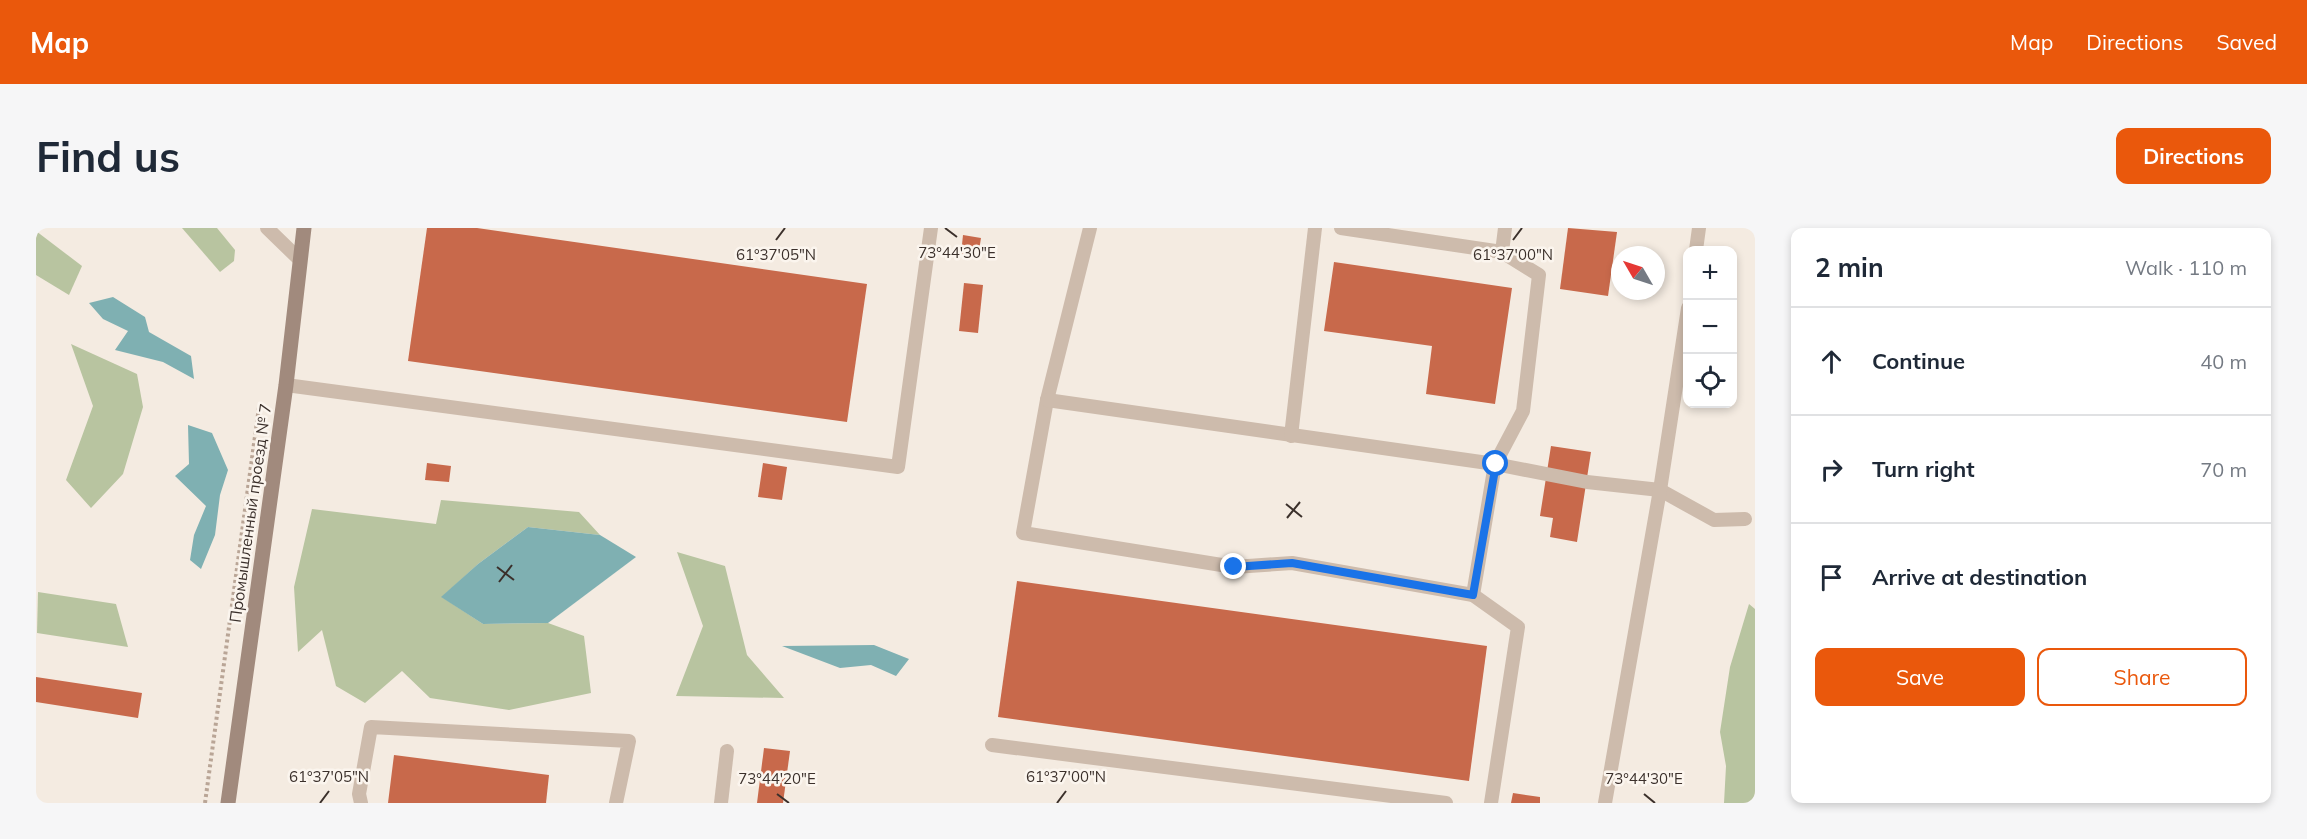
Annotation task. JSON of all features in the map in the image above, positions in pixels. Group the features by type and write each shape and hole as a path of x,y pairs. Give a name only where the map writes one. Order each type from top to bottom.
{"street":[{"name":"Промышленный проезд № 7","path":"228,803 286,385 304,228"}],"lane":[{"path":"267,228 299,259"},
{"path":"286,385 898,467 931,228"},
{"path":"1090,228 1047,400 1023,533 1234,567 1292,563 1473,595 1518,627 1491,803"},
{"path":"1291,436 1315,228"},
{"path":"1341,228 1502,252 1539,276 1523,411 1496,464 1473,595"},
{"path":"1502,252 1505,228"},
{"path":"1697,246 1700,228"},
{"path":"1605,803 1660,490 1683,340"},
{"path":"1047,400 1496,464 1587,482 1660,490 1714,520 1745,519"},
{"path":"361,803 359,794 371,727 628,741 616,803"},
{"path":"992,744 1446,803"},
{"path":"721,803 727,751"}],"path":[{"path":"205,803 259,407"}],"green space":[{"path":"182,228 217,228 235,250 234,261 220,272"},
{"path":"36,231 82,266 69,295 36,275"},
{"path":"71,344 137,374 143,407 123,474 91,508 66,480 93,406"},
{"path":"441,500 579,512 600,535 528,527 478,564 442,597 483,624 548,623 584,636 591,693 509,710 430,698 402,671 365,703 336,686 322,630 298,652 294,587 312,509 436,524"},
{"path":"677,552 725,566 747,655 784,698 676,696 703,626"},
{"path":"38,592 116,604 128,647 37,633"},
{"path":"1749,604 1755,609 1755,803 1724,803 1726,766 1720,732 1730,667"}],"water":[{"path":"113,297 145,317 149,332 191,356 194,379 163,362 115,350 128,331 103,319 89,303"},
{"path":"188,425 212,433 228,470 220,495 215,535 201,569 190,560 194,535 206,506 175,476 189,464"},
{"path":"528,527 600,535 636,557 548,623 483,624 441,597 478,564"},
{"path":"874,645 909,659 896,676 871,665 840,668 782,646"}],"building":[{"path":"427,228 477,228 867,284 847,422 408,361"},
{"path":"1568,228 1617,232 1615,246 1611,246 1608,296 1560,289"},
{"path":"963,235 981,238 978,257 961,254"},
{"path":"1334,262 1512,288 1495,404 1426,394 1432,346 1324,331"},
{"path":"964,283 983,285 978,333 959,331"},
{"path":"1551,446 1591,452 1577,542 1550,537 1553,518 1540,516"},
{"path":"427,463 451,466 449,482 425,480"},
{"path":"763,463 787,467 782,500 758,497"},
{"path":"1017,581 1487,646 1469,781 998,717"},
{"path":"36,677 142,693 138,718 36,702"},
{"path":"764,748 790,751 783,803 757,803"},
{"path":"394,755 549,775 546,803 388,803"},
{"path":"1513,793 1540,797 1540,803 1511,803"}],"route":[{"path":"1234,567 1292,563 1473,595 1496,464"}]}
